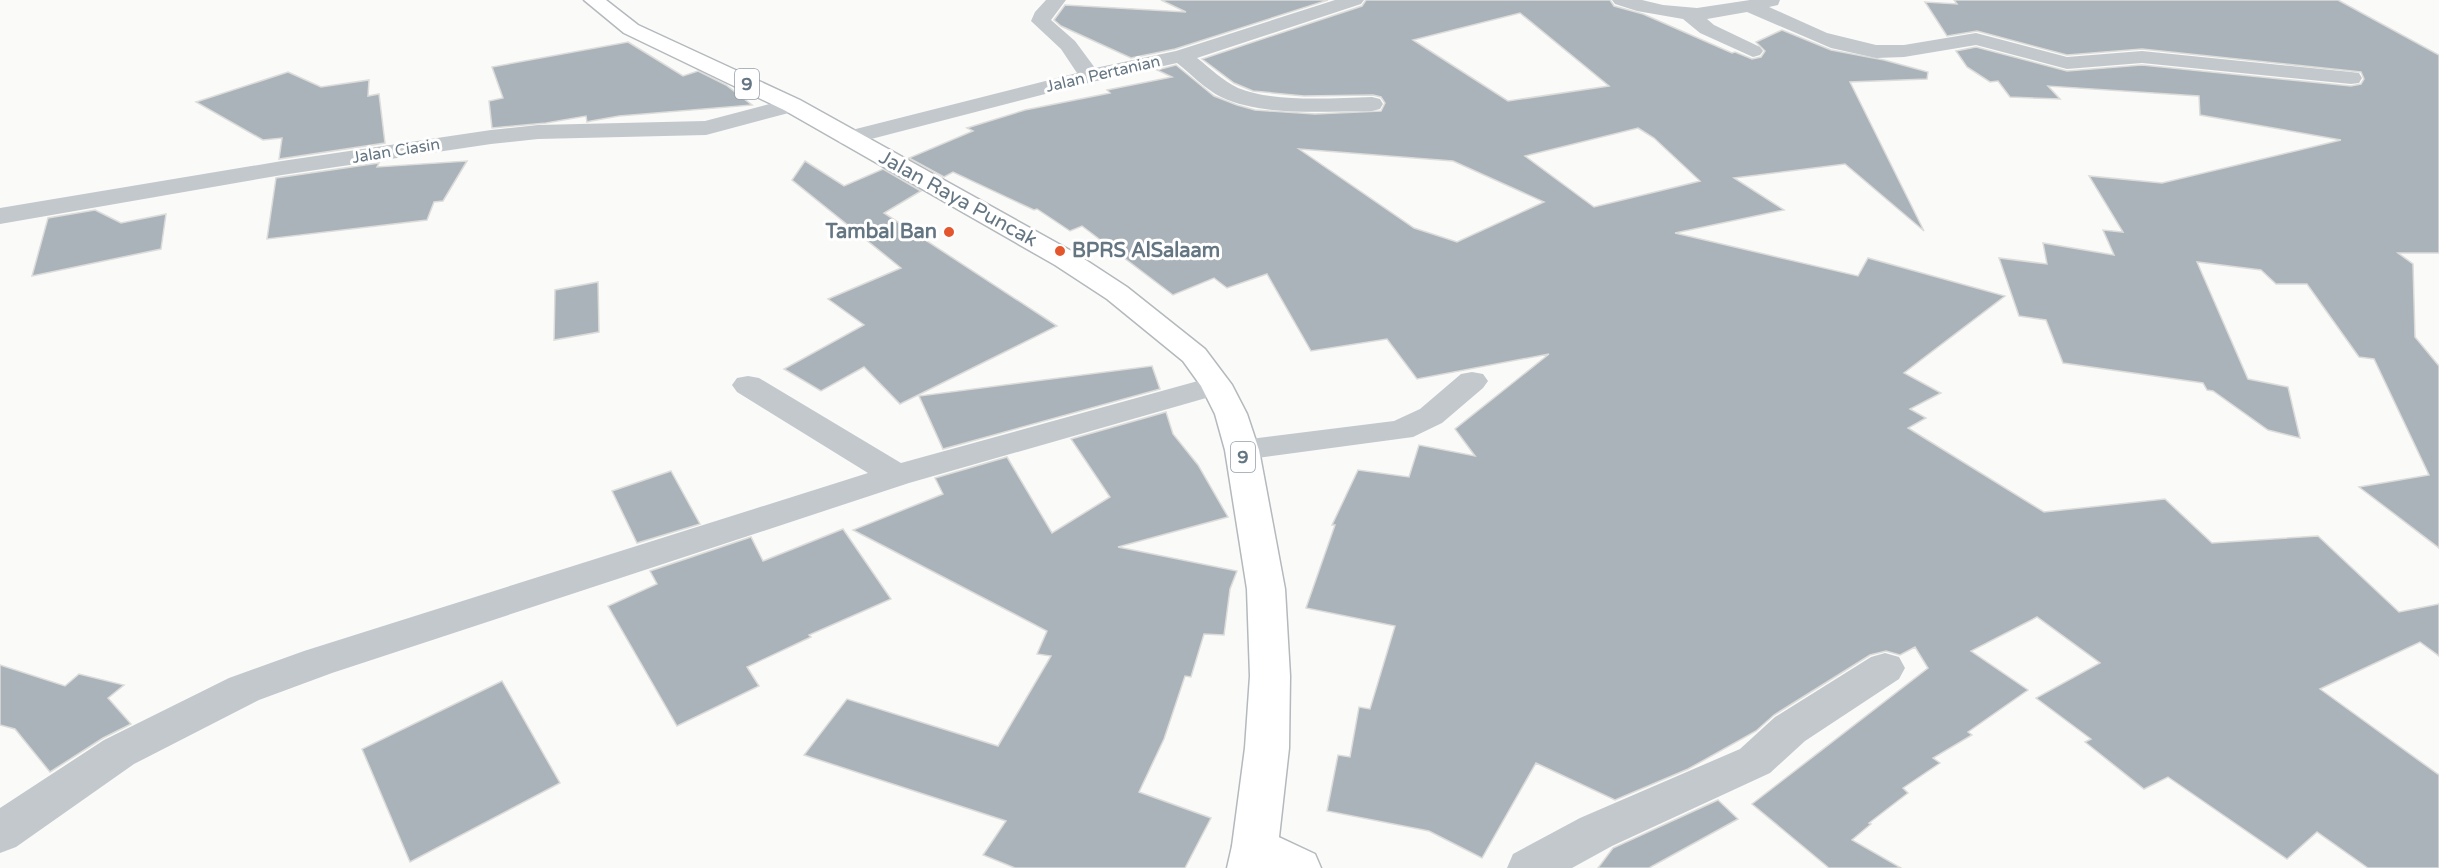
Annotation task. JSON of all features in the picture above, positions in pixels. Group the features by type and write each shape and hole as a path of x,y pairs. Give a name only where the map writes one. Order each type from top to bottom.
{"main road":[{"name":"Jalan Raya Puncak","path":"594,0 631,29 792,105 1065,259 1117,293 1180,341 1194,355 1216,385 1231,414 1242,450 1266,589 1270,676 1267,748 1252,857"},
{"path":"1252,857 1298,868"}],"street":[{"path":"1056,0 1052,8 1042,16 1041,21 1068,45 1090,76"},
{"path":"1622,0 1652,9 1690,15 1776,0"},
{"name":"Jalan Pertanian","path":"848,138 1090,76 1181,56 1343,1"},
{"path":"1749,6 1846,46 1878,52 1896,52 1961,39 1976,39 2067,63 2142,57 2351,78"},
{"path":"1690,15 1707,29 1753,51"},
{"path":"1181,56 1227,91 1242,97 1282,102 1372,104"},
{"name":"Jalan Ciasin","path":"0,216 282,168 515,134 706,128 792,105"},
{"path":"1242,450 1401,430 1431,416 1472,381"},
{"path":"748,385 897,475"},
{"path":"4,824 119,752 244,689 318,662 897,475 1216,385"},
{"path":"1530,868 1596,832 1755,761 1790,729 1885,668"}],"building":[{"path":"1161,0 1328,0 1175,49 1131,58 1061,26 1054,20 1065,5 1186,12"},
{"path":"1366,0 1610,0 1614,6 1643,14 1732,53 1735,52 1752,59 1761,57 1765,51 1756,42 1782,30 1831,50 1884,60 1928,72 1927,79 1850,82 1924,231 1845,164 1734,178 1784,210 1675,233 1858,276 1868,258 2005,296 1904,373 1941,393 1910,409 1926,418 1908,428 2044,512 2165,499 2212,543 2318,536 2399,612 2439,604 2439,656 2420,642 2320,689 2439,775 2439,868 2368,868 2317,832 2287,859 2168,777 2144,789 2085,742 2091,739 2036,698 2100,663 2037,617 1971,651 2028,690 1968,732 1972,735 1933,758 1940,763 1903,788 1908,793 1869,823 1871,824 1852,840 1901,868 1829,868 1752,804 1928,668 1915,647 1900,655 1886,651 1870,655 1774,715 1756,731 1688,769 1615,800 1536,763 1482,858 1429,831 1327,811 1338,755 1350,757 1359,707 1370,709 1395,626 1306,608 1335,525 1332,525 1358,470 1409,477 1419,445 1475,456 1455,429 1549,354 1417,379 1387,339 1311,351 1267,274 1227,288 1214,278 1173,295 1082,226 1070,231 1037,209 1034,210 953,172 944,177 909,158 973,131 967,128 1025,110 1110,93 1107,90 1172,77 1157,70 1176,65 1214,96 1255,110 1315,114 1381,111 1385,103 1381,97 1373,95 1304,96 1253,91 1234,83 1202,59 1362,6","holes":["1520,13 1609,86 1508,101 1413,40","1638,128 1654,138 1700,181 1594,207 1525,156","1299,149 1453,161 1544,202 1457,242 1414,228"]},
{"path":"1954,0 2338,0 2439,55 2439,253 2398,253 2413,264 2415,337 2439,366 2439,548 2359,487 2429,475 2374,359 2359,357 2307,284 2276,284 2261,270 2197,262 2248,379 2288,387 2300,438 2268,430 2213,391 2207,390 2203,383 2063,363 2046,320 2019,316 1999,258 2047,264 2043,243 2114,255 2103,230 2123,232 2089,176 2162,183 2341,140 2200,115 2199,96 2048,86 2060,99 2010,97 1998,81 1990,82 1967,67 1956,51 1976,47 2067,71 2142,65 2351,86 2361,84 2364,79 2361,72 2142,49 2067,55 1977,31 1947,36 1925,2 1957,4"},
{"path":"628,42 683,76 698,71 726,85 752,105 619,116 587,122 586,116 546,123 492,128 489,101 503,98 492,67"},
{"path":"288,72 321,87 369,80 368,96 379,94 385,143 279,159 282,138 263,140 196,102"},
{"path":"467,161 443,201 434,202 427,220 267,239 276,178 379,163 377,167"},
{"path":"805,161 844,186 883,169 921,191 884,213 1057,326 900,404 864,367 821,391 784,369 864,325 828,299 901,268 792,180"},
{"path":"95,210 121,223 166,214 161,249 32,276 48,218"},
{"path":"598,282 599,332 554,340 555,290"},
{"path":"1152,366 1160,389 943,449 919,396"},
{"path":"1166,412 1173,434 1198,465 1228,517 1118,547 1237,571 1230,589 1224,635 1204,634 1191,677 1185,676 1164,739 1139,792 1211,818 1185,868 1015,868 983,855 1006,821 804,755 847,699 998,746 1051,656 1037,654 1047,631 853,530 943,494 935,478 1007,457 1052,533 1110,497 1071,439"},
{"path":"671,471 700,524 637,543 612,491"},
{"path":"843,529 891,599 809,635 811,637 747,667 759,686 677,726 608,606 657,584 650,571 751,537 763,561"},
{"path":"0,665 65,686 79,674 124,685 108,698 131,724 103,738 50,772 15,729 0,725"},
{"path":"502,681 560,783 410,862 362,749"},
{"path":"1718,800 1738,819 1649,868 1598,868 1613,848"}],"place":[{"name":"Tambal Ban","path":"949,232"},
{"name":"BPRS AlSalaam","path":"1060,251"}]}
